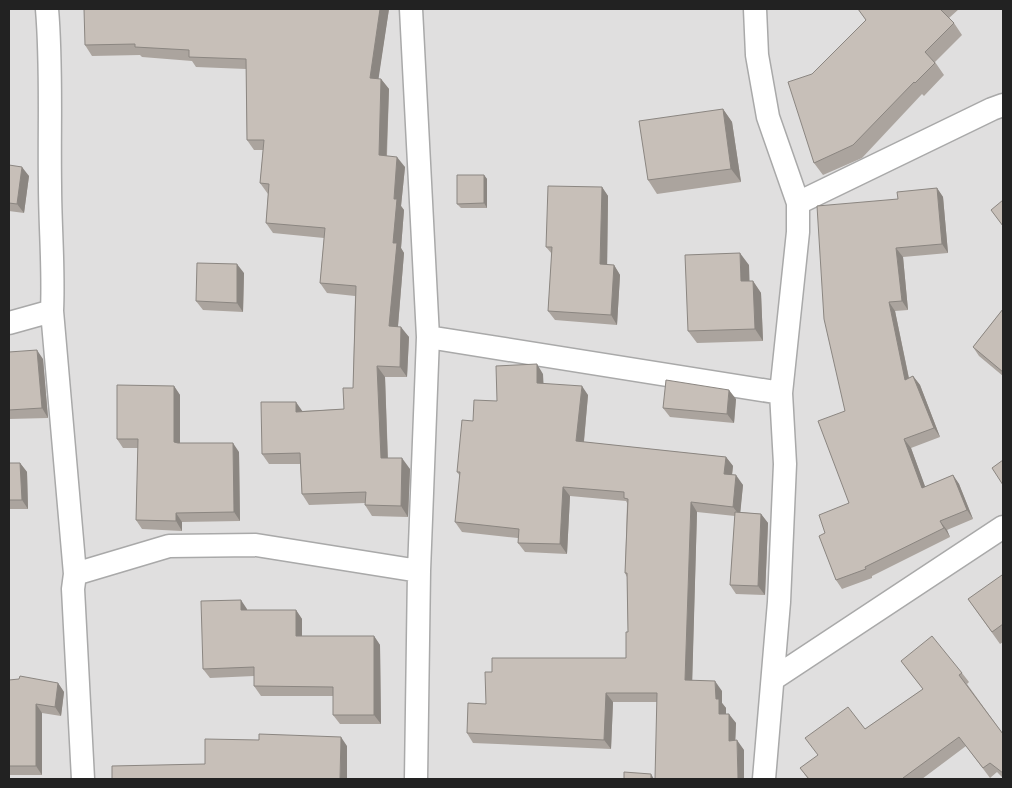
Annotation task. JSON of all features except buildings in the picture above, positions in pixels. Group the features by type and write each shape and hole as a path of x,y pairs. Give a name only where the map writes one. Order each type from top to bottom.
{"street":[{"path":"47,9 50,53 52,311 75,574 73,589 83,779"},
{"path":"411,9 428,337 419,571 416,779"},
{"path":"755,9 757,55 768,117 798,203 798,232 781,393 785,464 779,602 764,779"},
{"path":"798,203 1003,105"},
{"path":"9,323 52,311"},
{"path":"428,337 781,393"},
{"path":"773,679 1003,527"},
{"path":"75,574 169,546 256,544 419,571"}],"shaded area":[{"path":"9,9 1003,9 1003,779 9,779"}]}
